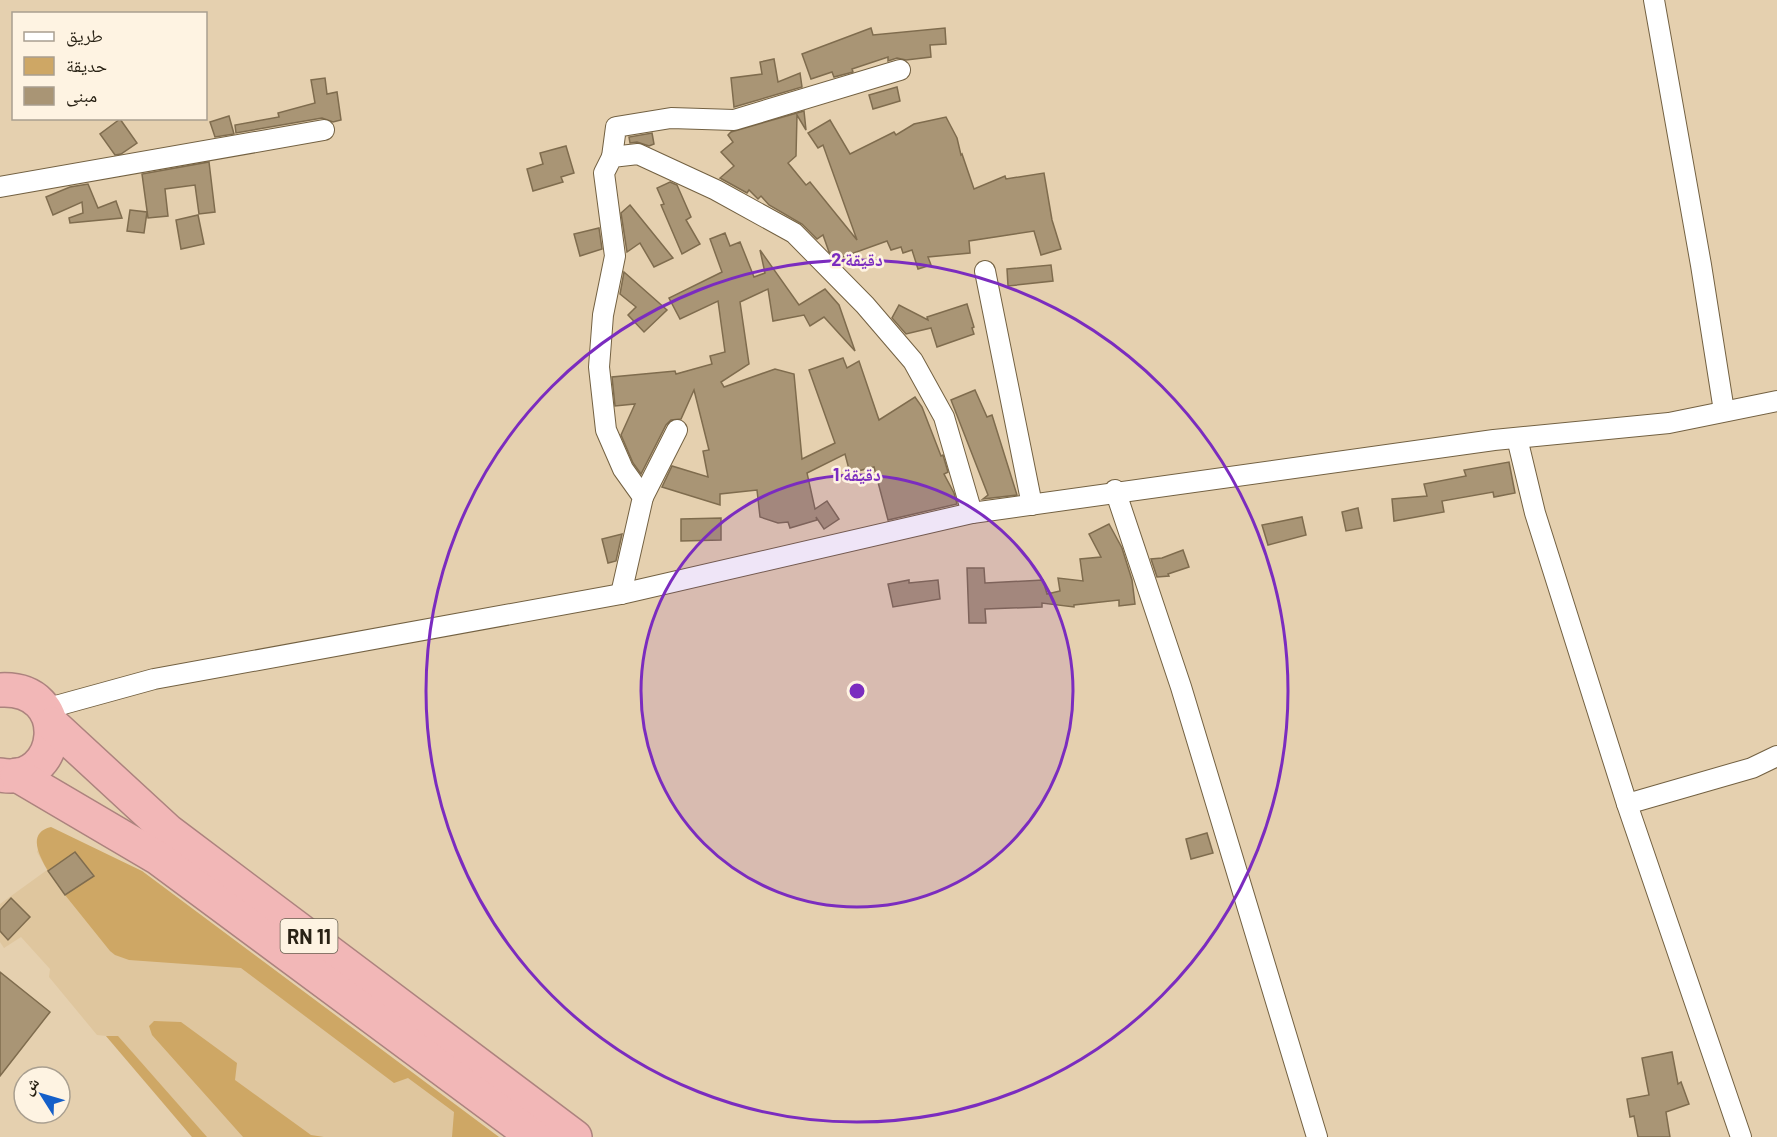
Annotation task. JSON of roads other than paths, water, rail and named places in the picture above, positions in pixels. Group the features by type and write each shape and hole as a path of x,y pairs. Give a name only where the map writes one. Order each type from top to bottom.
{"highway":[{"path":"0,690 18,690 34,697 48,716 52,741 45,757 33,769 9,775"},
{"name":"RN 11","path":"48,716 168,831 574,1137"},
{"name":"RN 11","path":"9,775 158,858 534,1137"}],"street":[{"path":"1654,0 1724,411"},
{"path":"643,497 622,469 606,430 599,367 603,315 615,256 604,173 612,157 616,127 671,118 734,120 900,70"},
{"path":"0,187 324,130"},
{"path":"612,157 638,154 716,190 794,233 865,305 913,361 945,417 972,513"},
{"path":"986,271 1032,504"},
{"path":"48,716 154,679 621,594 972,513 1517,438 1669,423 1777,401"},
{"path":"621,594 643,497 677,430"},
{"path":"1517,438 1535,513 1627,804 1741,1137"},
{"path":"1114,492 1180,687 1317,1137"},
{"path":"1627,804 1752,768 1777,756"}]}
